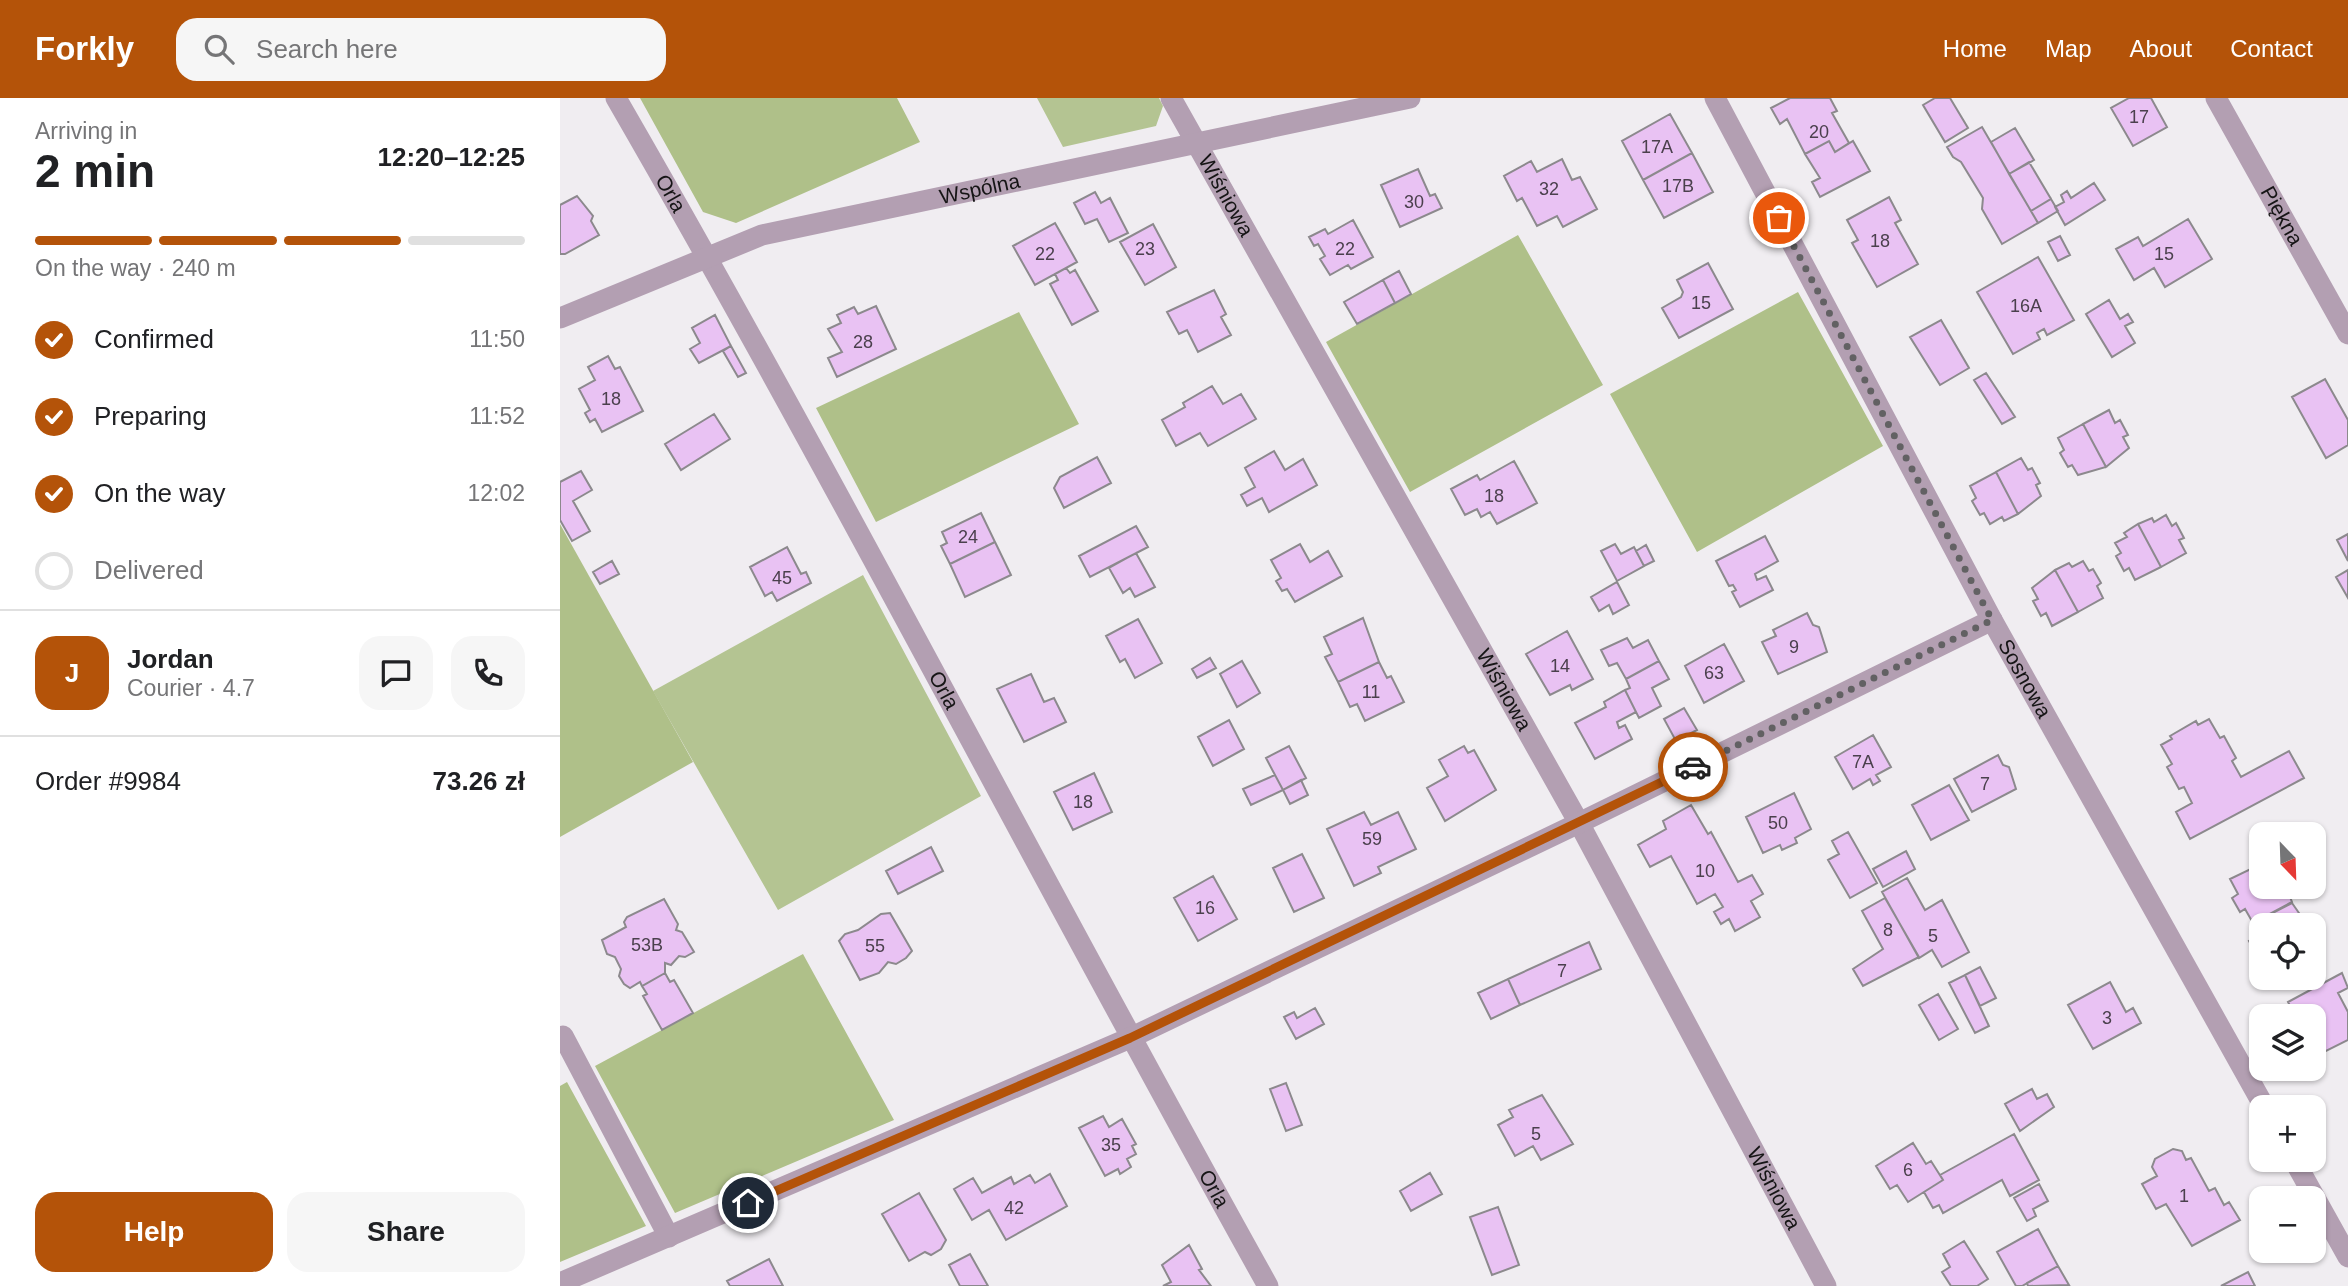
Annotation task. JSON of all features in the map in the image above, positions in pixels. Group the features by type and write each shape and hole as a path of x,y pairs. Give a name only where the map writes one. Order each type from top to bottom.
{"street":[{"name":"Orla","path":"616,98 707,255 1130,1038 1268,1286"},
{"name":"Wiśniowa","path":"1171,98 1579,823 1826,1286"},
{"name":"Sosnowa","path":"1715,98 1992,620 2258,1095"},
{"name":"Piękna","path":"2216,98 2348,334"},
{"name":"Wspólna","path":"560,318 707,255 762,235 1403,99"},
{"path":"560,1283 1130,1038 1579,823 1992,620"},
{"path":"563,1036 669,1237"},
{"path":"2301,1172 2348,1257"}],"green space":[{"path":"640,98 897,98 920,142 736,223 703,212"},
{"path":"1037,98 1159,98 1163,106 1156,126 1063,147"},
{"path":"1518,235 1603,385 1410,492 1326,342"},
{"path":"1798,292 1883,446 1697,552 1610,394"},
{"path":"1019,312 1079,424 876,522 816,408"},
{"path":"560,524 693,762 560,837"},
{"path":"863,575 981,796 778,910 653,691"},
{"path":"803,954 894,1120 675,1213 595,1066"},
{"path":"567,1082 646,1226 560,1262 560,1086"}],"building":[{"path":"1790,98 1830,98 1837,111 1832,113 1849,143 1835,152 1829,141 1805,154 1787,119 1780,124 1771,108"},
{"path":"1935,98 1950,98 1968,128 1945,142 1923,105"},
{"path":"2129,98 2151,98 2167,127 2133,146 2111,108"},
{"path":"1670,114 1692,153 1643,180 1622,141"},
{"path":"1982,127 2038,223 2002,244 1982,209 1983,198 1961,162 1953,157 1947,147"},
{"path":"2015,128 2034,160 2009,174 1991,142"},
{"path":"1829,141 1835,152 1853,141 1870,171 1820,197 1812,182 1820,178 1805,154"},
{"path":"1692,153 1713,192 1664,218 1643,180"},
{"path":"1562,159 1572,180 1580,177 1597,209 1563,227 1557,216 1537,226 1522,198 1517,201 1504,176 1531,161 1537,172"},
{"path":"2029,162 2051,199 2031,211 2009,174"},
{"path":"1418,169 1430,196 1435,194 1442,208 1400,227 1381,185"},
{"path":"2094,183 2105,200 2065,225 2055,207 2064,202 2061,195 2067,191 2071,198"},
{"path":"1095,192 1101,203 1110,198 1128,233 1109,242 1097,219 1085,224 1074,203"},
{"path":"577,196 593,216 591,221 599,235 565,254 560,254 560,205"},
{"path":"1889,197 1901,220 1895,223 1918,264 1877,287 1852,243 1858,240 1847,220"},
{"path":"2051,199 2058,211 2038,223 2031,211"},
{"path":"2188,219 2212,259 2165,287 2154,268 2134,280 2116,249 2138,237 2143,246"},
{"path":"1353,220 1373,257 1351,269 1348,265 1330,275 1320,259 1325,256 1318,244 1314,246 1309,237 1325,229 1328,234"},
{"path":"1055,223 1077,262 1035,285 1013,246"},
{"path":"1153,224 1176,267 1145,285 1120,242"},
{"path":"2060,236 2070,255 2058,261 2048,242"},
{"path":"2038,257 2074,320 2047,335 2044,329 2037,333 2040,339 2013,354 1977,292"},
{"path":"1708,263 1733,309 1679,338 1662,308 1681,297 1683,292 1677,280"},
{"path":"1066,268 1070,273 1075,270 1098,311 1072,325 1050,284 1058,280 1055,274"},
{"path":"1399,271 1411,294 1395,303 1383,280"},
{"path":"1383,280 1395,303 1357,324 1344,302"},
{"path":"1214,290 1226,314 1221,317 1231,335 1198,352 1187,330 1179,334 1167,312"},
{"path":"2109,300 2120,319 2128,314 2133,322 2125,326 2135,343 2112,357 2086,314"},
{"path":"876,306 896,349 837,377 828,358 842,352 828,329 841,323 837,315 854,307 858,314"},
{"path":"715,315 731,346 699,363 690,349 700,343 692,328"},
{"path":"1941,320 1969,368 1940,385 1910,337"},
{"path":"731,346 746,373 738,377 723,351"},
{"path":"608,356 615,369 620,367 643,411 602,432 595,419 590,422 585,413 590,410 579,389 595,380 588,367"},
{"path":"1986,373 2015,417 2002,424 1974,380"},
{"path":"2325,379 2348,420 2348,445 2326,458 2292,397"},
{"path":"1212,386 1223,404 1241,394 1256,419 1208,446 1200,433 1176,446 1162,420 1185,407 1183,403"},
{"path":"2109,410 2115,423 2120,420 2128,435 2123,437 2129,448 2106,467 2083,424"},
{"path":"714,414 730,439 681,470 665,444"},
{"path":"2083,424 2106,467 2078,475 2072,465 2068,467 2060,453 2064,450 2058,438"},
{"path":"1274,451 1285,470 1303,459 1317,485 1269,512 1262,498 1247,506 1241,495 1255,487 1245,468"},
{"path":"1097,457 1111,483 1064,508 1054,488 1060,477"},
{"path":"2021,458 2028,470 2032,468 2040,483 2036,485 2041,496 2018,514 1996,472"},
{"path":"1514,461 1537,503 1497,524 1490,512 1481,517 1477,509 1465,515 1451,489 1477,475 1480,480"},
{"path":"581,471 592,490 573,501 590,531 572,541 560,520 560,482"},
{"path":"1996,472 2018,514 2004,521 2002,517 1990,524 1984,513 1980,515 1972,501 1976,498 1970,486"},
{"path":"981,513 995,542 950,564 941,546 947,543 942,532"},
{"path":"2166,515 2172,526 2176,523 2184,538 2179,540 2186,553 2161,567 2138,524 2152,518 2154,522"},
{"path":"2138,524 2161,567 2135,580 2129,568 2124,571 2116,556 2121,553 2115,543 2127,537 2124,533"},
{"path":"1136,526 1148,547 1090,577 1079,556"},
{"path":"2348,534 2348,561 2337,540"},
{"path":"1765,536 1778,561 1755,574 1757,580 1766,576 1773,590 1740,607 1732,592 1736,590 1733,585 1729,586 1716,561"},
{"path":"995,542 1011,575 965,597 950,564"},
{"path":"1300,544 1310,562 1328,551 1342,576 1295,602 1287,589 1282,591 1276,581 1281,578 1271,560"},
{"path":"1615,544 1621,554 1634,547 1644,566 1617,581 1601,551"},
{"path":"1646,545 1654,561 1644,566 1636,551"},
{"path":"787,547 801,574 806,572 811,583 777,601 772,592 765,596 750,567"},
{"path":"1136,553 1155,587 1135,597 1130,588 1123,593 1109,568"},
{"path":"612,561 619,574 600,584 593,572"},
{"path":"2083,561 2089,571 2093,569 2101,583 2097,586 2103,598 2078,612 2055,570 2069,563 2072,567"},
{"path":"2055,570 2078,612 2052,626 2046,613 2041,616 2033,601 2038,599 2032,588"},
{"path":"2348,570 2348,598 2336,577"},
{"path":"1617,582 1629,605 1613,614 1609,605 1599,611 1591,597"},
{"path":"1807,613 1813,625 1819,627 1827,652 1778,674 1762,642 1776,636 1773,630"},
{"path":"1363,618 1379,662 1338,682 1325,657 1332,654 1324,637"},
{"path":"1138,619 1162,663 1135,678 1125,659 1120,662 1106,636"},
{"path":"1567,631 1593,679 1572,690 1570,685 1550,695 1526,654"},
{"path":"1627,638 1633,648 1648,640 1659,661 1626,679 1617,663 1609,666 1601,650"},
{"path":"1724,644 1744,681 1704,703 1685,666"},
{"path":"1210,658 1216,668 1197,678 1192,669"},
{"path":"1242,661 1260,693 1237,707 1220,674"},
{"path":"1659,661 1669,679 1652,688 1661,706 1639,718 1625,690 1630,688 1626,679"},
{"path":"1379,662 1387,678 1391,676 1404,702 1365,721 1357,704 1350,707 1338,682"},
{"path":"1031,674 1044,702 1054,698 1066,722 1024,742 997,689"},
{"path":"1625,690 1636,712 1617,722 1619,728 1625,725 1632,739 1595,759 1575,723 1606,707 1604,702"},
{"path":"1684,708 1697,730 1676,741 1664,719"},
{"path":"2209,719 2220,738 2224,736 2236,758 2232,761 2241,777 2289,751 2304,778 2190,839 2176,812 2192,803 2184,787 2179,789 2167,767 2172,764 2161,745 2172,739 2170,736 2196,721 2198,725"},
{"path":"1229,720 1244,749 1213,766 1198,737"},
{"path":"1873,735 1891,767 1876,775 1880,781 1873,785 1870,779 1853,789 1835,757"},
{"path":"1289,746 1306,778 1283,790 1266,758"},
{"path":"1464,746 1468,753 1474,750 1496,790 1445,821 1427,788 1448,776 1439,760"},
{"path":"1998,755 2003,765 2009,767 2016,789 1972,812 1954,779"},
{"path":"1094,773 1112,812 1073,830 1054,792"},
{"path":"1275,775 1283,790 1251,805 1243,789"},
{"path":"1301,780 1308,795 1290,804 1283,790"},
{"path":"1949,785 1969,820 1931,840 1912,805"},
{"path":"1794,793 1811,829 1795,838 1797,843 1782,850 1780,845 1763,853 1746,817"},
{"path":"1691,805 1708,834 1711,832 1738,882 1752,875 1763,894 1751,901 1760,917 1735,931 1729,919 1721,924 1714,912 1723,907 1715,894 1697,904 1671,856 1650,867 1638,845 1666,829 1663,821"},
{"path":"1364,812 1371,825 1398,812 1416,849 1378,867 1381,873 1354,886 1327,829"},
{"path":"1848,832 1877,883 1850,898 1828,860 1839,854 1832,841"},
{"path":"931,847 943,871 898,894 886,871"},
{"path":"1906,851 1915,869 1883,887 1873,869"},
{"path":"1302,854 1324,898 1294,912 1273,868"},
{"path":"2249,870 2249,900 2292,902 2272,913 2249,913 2249,916 2245,909 2240,912 2232,898 2238,894 2230,879"},
{"path":"1213,876 1237,919 1198,941 1174,898"},
{"path":"1907,878 1925,910 1942,900 1969,952 1942,967 1932,950 1919,958 1882,892"},
{"path":"1885,898 1919,957 1863,986 1853,969 1883,949 1862,911"},
{"path":"664,899 678,924 676,930 682,932 694,952 685,957 679,956 671,965 665,963 665,973 642,986 640,982 630,988 619,976 621,969 615,957 607,954 602,940 626,927 624,922 627,917"},
{"path":"2292,903 2299,913 2272,913"},
{"path":"890,913 912,951 896,964 888,962 879,973 860,980 839,941 845,934 858,930 881,914"},
{"path":"1589,942 1601,969 1520,1005 1508,979"},
{"path":"1980,967 1996,998 1980,1006 1965,975"},
{"path":"665,973 670,982 674,980 693,1013 662,1030 643,996 647,994 642,986"},
{"path":"2342,973 2348,988 2338,993 2348,1012 2348,1040 2326,1051 2326,1004 2288,1002 2310,990 2326,990 2326,982"},
{"path":"1965,975 1989,1026 1975,1033 1949,983"},
{"path":"1508,979 1520,1005 1491,1019 1478,993"},
{"path":"2110,982 2126,1012 2133,1008 2141,1023 2093,1049 2068,1005"},
{"path":"1938,994 1958,1029 1939,1040 1919,1005"},
{"path":"1315,1008 1324,1024 1296,1039 1284,1017 1294,1012 1297,1018"},
{"path":"1286,1083 1302,1125 1286,1131 1270,1089"},
{"path":"2032,1089 2037,1099 2047,1094 2054,1107 2020,1131 2005,1104"},
{"path":"1542,1095 1573,1144 1541,1160 1533,1146 1515,1156 1498,1125 1513,1117 1509,1110"},
{"path":"1103,1116 1109,1127 1122,1119 1136,1144 1132,1146 1136,1154 1127,1159 1131,1167 1120,1174 1118,1169 1105,1176 1079,1128"},
{"path":"2014,1134 2039,1180 2010,1196 2002,1180 1943,1213 1939,1205 1933,1208 1924,1192 1943,1180 1940,1175"},
{"path":"1913,1143 1926,1164 1931,1161 1943,1180 1908,1202 1897,1185 1890,1189 1876,1166"},
{"path":"2173,1149 2182,1151 2186,1160 2191,1158 2209,1191 2215,1188 2224,1205 2229,1202 2240,1220 2192,1246 2166,1204 2156,1209 2142,1184 2157,1176 2152,1167 2155,1159"},
{"path":"1430,1173 1442,1194 1411,1211 1400,1191"},
{"path":"1050,1174 1067,1206 1006,1240 989,1210 972,1220 954,1189 973,1178 982,1193 1011,1177 1014,1184 1030,1175 1035,1183"},
{"path":"2039,1184 2048,1201 2033,1209 2036,1216 2027,1221 2014,1198"},
{"path":"919,1193 946,1240 941,1249 931,1255 925,1252 909,1261 882,1214"},
{"path":"1498,1207 1519,1265 1492,1275 1470,1217"},
{"path":"2038,1229 2058,1266 2022,1286 2016,1286 1997,1252"},
{"path":"1964,1241 1988,1279 1977,1286 1951,1286 1942,1272 1950,1267 1943,1254"},
{"path":"1189,1245 1202,1269 1199,1270 1211,1286 1163,1286 1171,1282 1162,1265"},
{"path":"970,1254 988,1286 960,1286 949,1265"},
{"path":"769,1259 783,1286 730,1286 727,1281"},
{"path":"2058,1266 2069,1285 2028,1286 2027,1283"},
{"path":"2248,1272 2255,1286 2221,1286"}],"way so far":[{"path":"1693,767 1992,620 1779,218"}],"route":[{"path":"748,1203 1130,1038 1693,767"}]}
